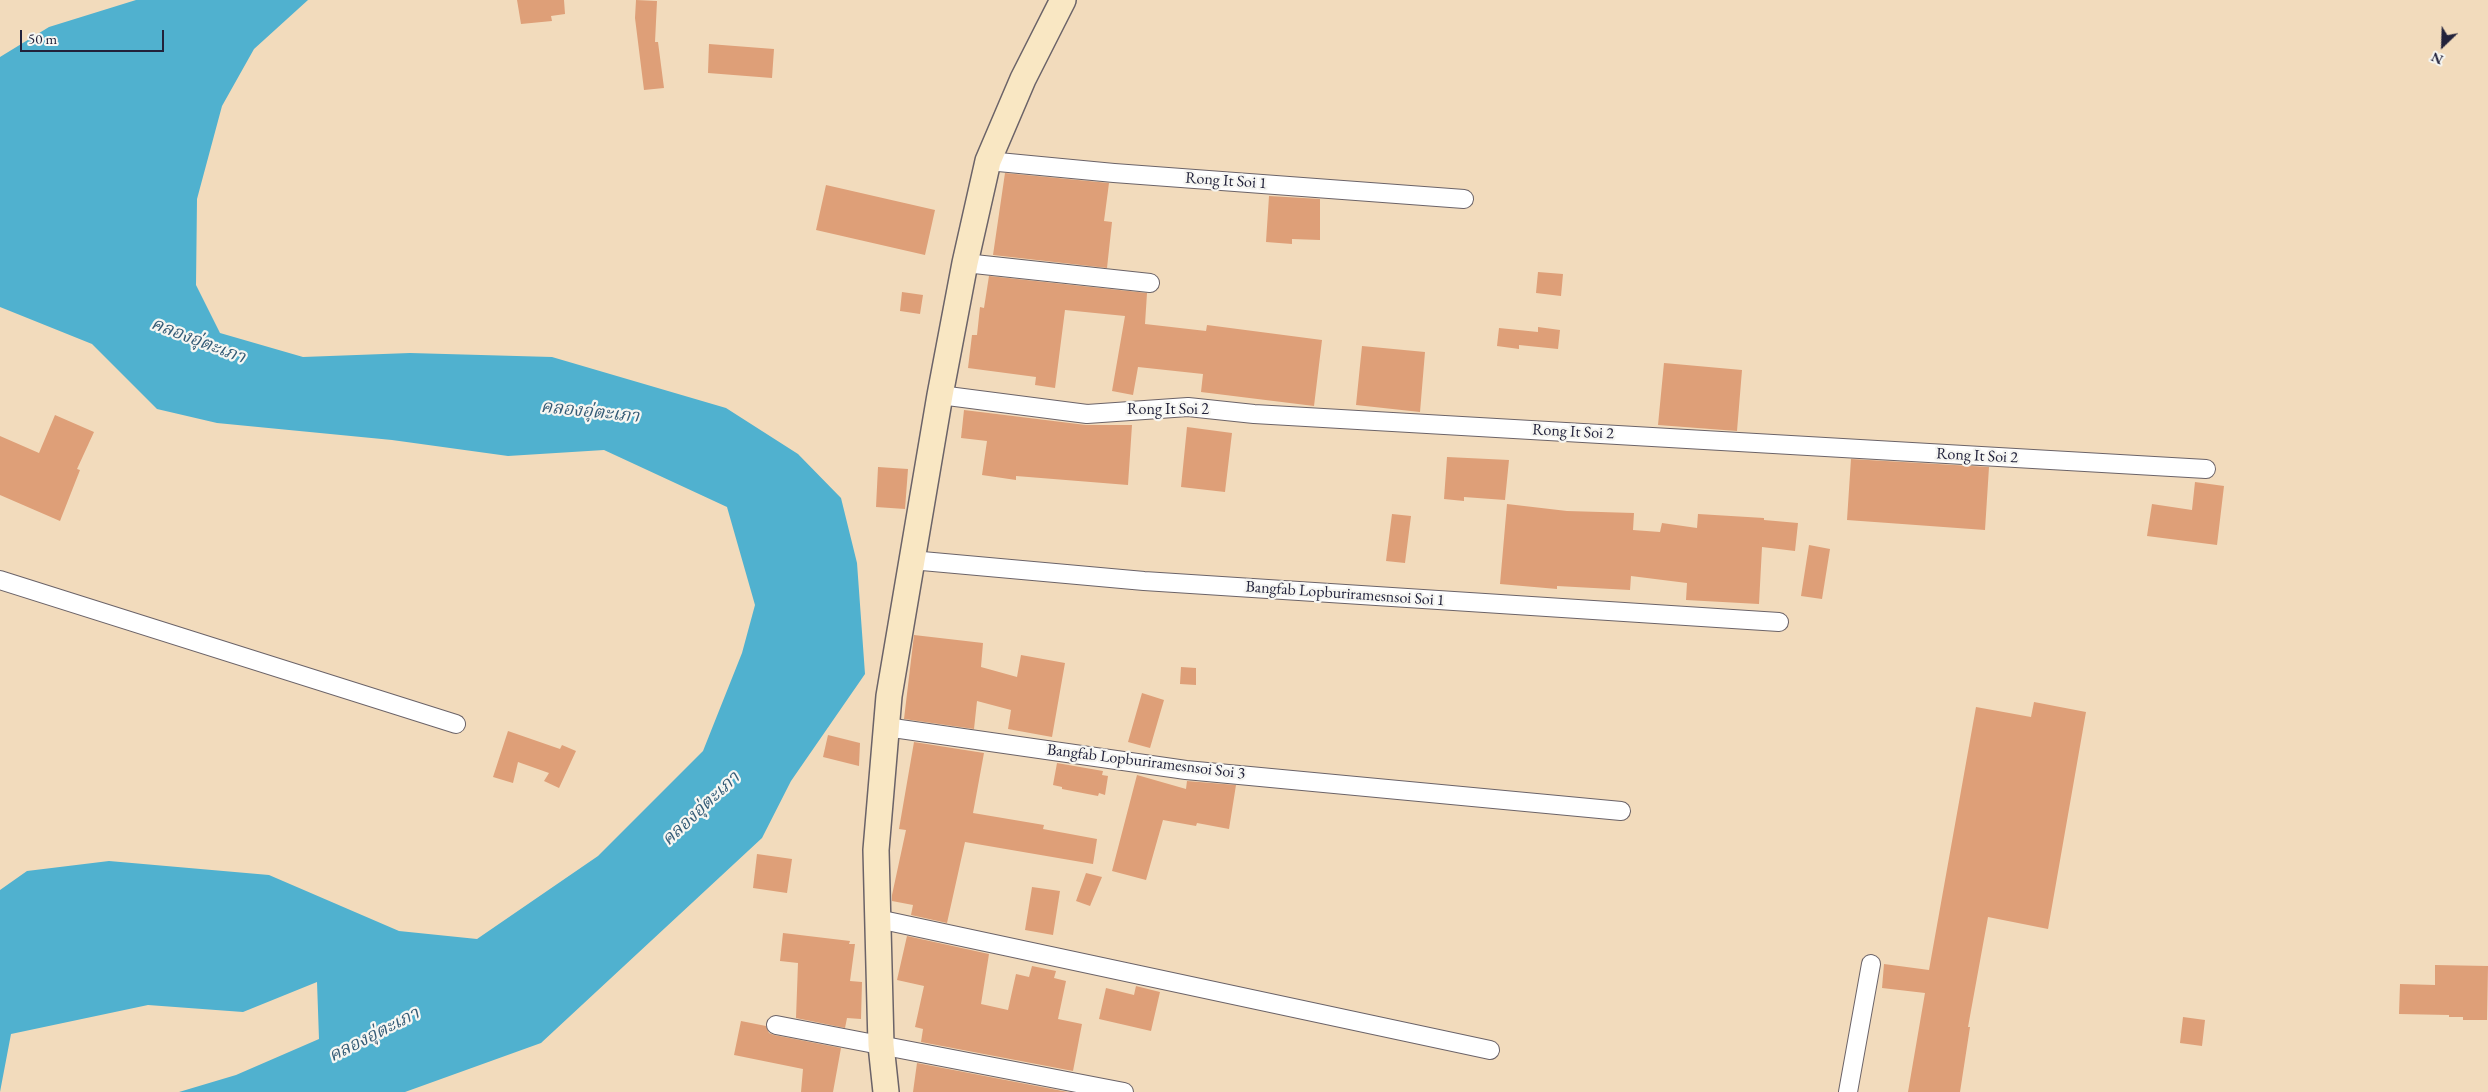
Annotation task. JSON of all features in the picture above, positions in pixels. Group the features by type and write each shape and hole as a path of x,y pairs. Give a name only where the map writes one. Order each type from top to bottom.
{"street":[{"path":"886,1092 881,1045 876,850 886,727 911,560 965,263 988,161 1023,79 1063,0"},
{"name":"Rong It Soi 1","path":"988,161 1114,173 1464,199"},
{"path":"965,263 1150,284"},
{"name":"Rong It Soi 2","path":"940,395 1087,414 1188,407 1254,414 2206,469"},
{"name":"Bangfab Lopburiramesnsoi Soi 1","path":"911,560 1154,582 1779,622"},
{"path":"0,580 456,724"},
{"name":"Bangfab Lopburiramesnsoi Soi 3","path":"886,727 1186,770 1620,811"},
{"path":"878,919 1490,1050"},
{"path":"1848,1092 1871,964"},
{"path":"776,1025 1124,1092"}],"water":[{"name":"คลองอุ่ตะเภา","path":"136,0 308,0 254,49 222,106 197,199 196,285 220,333 303,357 410,353 552,357 726,408 798,454 841,498 857,563 865,674 791,781 762,838 541,1043 405,1092 179,1092 236,1075 319,1039 317,982 243,1012 148,1005 11,1034 0,1092 0,890 27,871 109,861 269,875 399,931 477,939 598,856 703,751 742,653 755,605 727,507 604,450 508,456 392,440 217,423 157,409 92,344 0,307 0,57 49,27"}],"building":[{"path":"517,0 564,0 565,14 551,16 552,21 521,24"},
{"path":"636,0 657,1 655,42 658,42 664,88 644,90 635,18"},
{"path":"709,44 774,49 772,78 708,73"},
{"path":"1005,173 1109,183 1104,221 1112,222 1107,268 993,255"},
{"path":"826,185 935,210 925,255 816,230"},
{"path":"1269,196 1320,199 1320,240 1292,239 1292,244 1266,242"},
{"path":"1538,272 1563,274 1561,296 1536,293"},
{"path":"989,276 1147,293 1145,324 1206,331 1207,325 1322,340 1314,406 1201,392 1203,374 1138,367 1133,395 1112,391 1125,316 1065,310 1055,388 1035,385 1036,377 968,368 972,335 977,335 980,307 984,308"},
{"path":"902,292 923,295 920,314 900,311"},
{"path":"1538,327 1560,330 1558,349 1519,345 1519,349 1497,346 1499,328 1538,332"},
{"path":"1362,346 1425,352 1420,412 1356,405"},
{"path":"1664,363 1742,370 1737,431 1658,425"},
{"path":"964,410 1086,425 1132,425 1128,485 1016,476 1016,480 982,475 987,441 961,438"},
{"path":"55,415 94,432 77,469 80,470 60,521 0,495 0,436 39,453"},
{"path":"1187,427 1232,433 1225,492 1181,487"},
{"path":"1447,457 1509,460 1505,500 1464,497 1464,501 1444,499"},
{"path":"1851,459 1989,467 1985,530 1847,520"},
{"path":"878,467 908,469 905,509 876,507"},
{"path":"2195,482 2224,486 2217,545 2147,536 2152,504 2192,510"},
{"path":"1507,504 1567,511 1634,513 1633,530 1660,532 1662,523 1697,528 1698,514 1764,518 1764,520 1798,523 1795,551 1762,547 1759,604 1686,600 1687,583 1631,576 1630,590 1557,586 1557,589 1500,584"},
{"path":"1392,514 1411,516 1405,563 1386,561"},
{"path":"1809,545 1830,549 1822,599 1801,596"},
{"path":"914,635 983,643 981,667 1017,677 1021,655 1065,663 1052,737 1008,729 1011,710 977,701 974,729 904,719"},
{"path":"1181,667 1196,668 1196,685 1180,684"},
{"path":"1142,693 1164,700 1150,748 1128,742"},
{"path":"2034,702 2086,712 2048,929 1988,917 1968,1027 1970,1027 1960,1092 1908,1092 1925,993 1882,988 1884,964 1929,970 1976,707 2031,717"},
{"path":"508,731 560,749 562,745 576,751 559,788 544,781 549,773 518,762 513,783 493,777"},
{"path":"828,735 860,743 859,766 823,757"},
{"path":"914,742 984,753 973,813 1044,825 1043,829 1097,839 1093,864 965,842 947,923 911,915 913,905 892,901 892,895 906,830 899,829"},
{"path":"1057,763 1103,771 1102,775 1108,776 1105,795 1099,793 1098,796 1062,789 1062,787 1053,785"},
{"path":"1137,775 1186,789 1187,781 1236,785 1229,829 1197,823 1196,826 1163,820 1146,880 1112,871"},
{"path":"757,854 792,859 787,893 753,888"},
{"path":"1086,873 1102,877 1090,906 1076,901"},
{"path":"1032,887 1060,891 1053,935 1025,930"},
{"path":"783,933 850,941 849,944 855,944 850,981 862,982 861,1019 847,1018 845,1028 796,1018 798,963 780,961"},
{"path":"907,936 989,954 981,1004 1008,1010 1016,974 1029,977 1032,966 1056,971 1054,978 1066,981 1058,1019 1082,1024 1073,1071 921,1042 923,1029 915,1027 924,986 897,980"},
{"path":"2435,965 2488,966 2487,1020 2463,1020 2463,1017 2449,1017 2449,1015 2399,1014 2400,984 2435,985"},
{"path":"1136,986 1160,992 1151,1031 1099,1019 1106,988 1134,995"},
{"path":"2183,1017 2205,1020 2202,1046 2180,1043"},
{"path":"741,1021 766,1026 769,1033 774,1035 841,1048 833,1092 801,1092 803,1069 734,1055"},
{"path":"917,1063 1068,1092 913,1092"}]}
